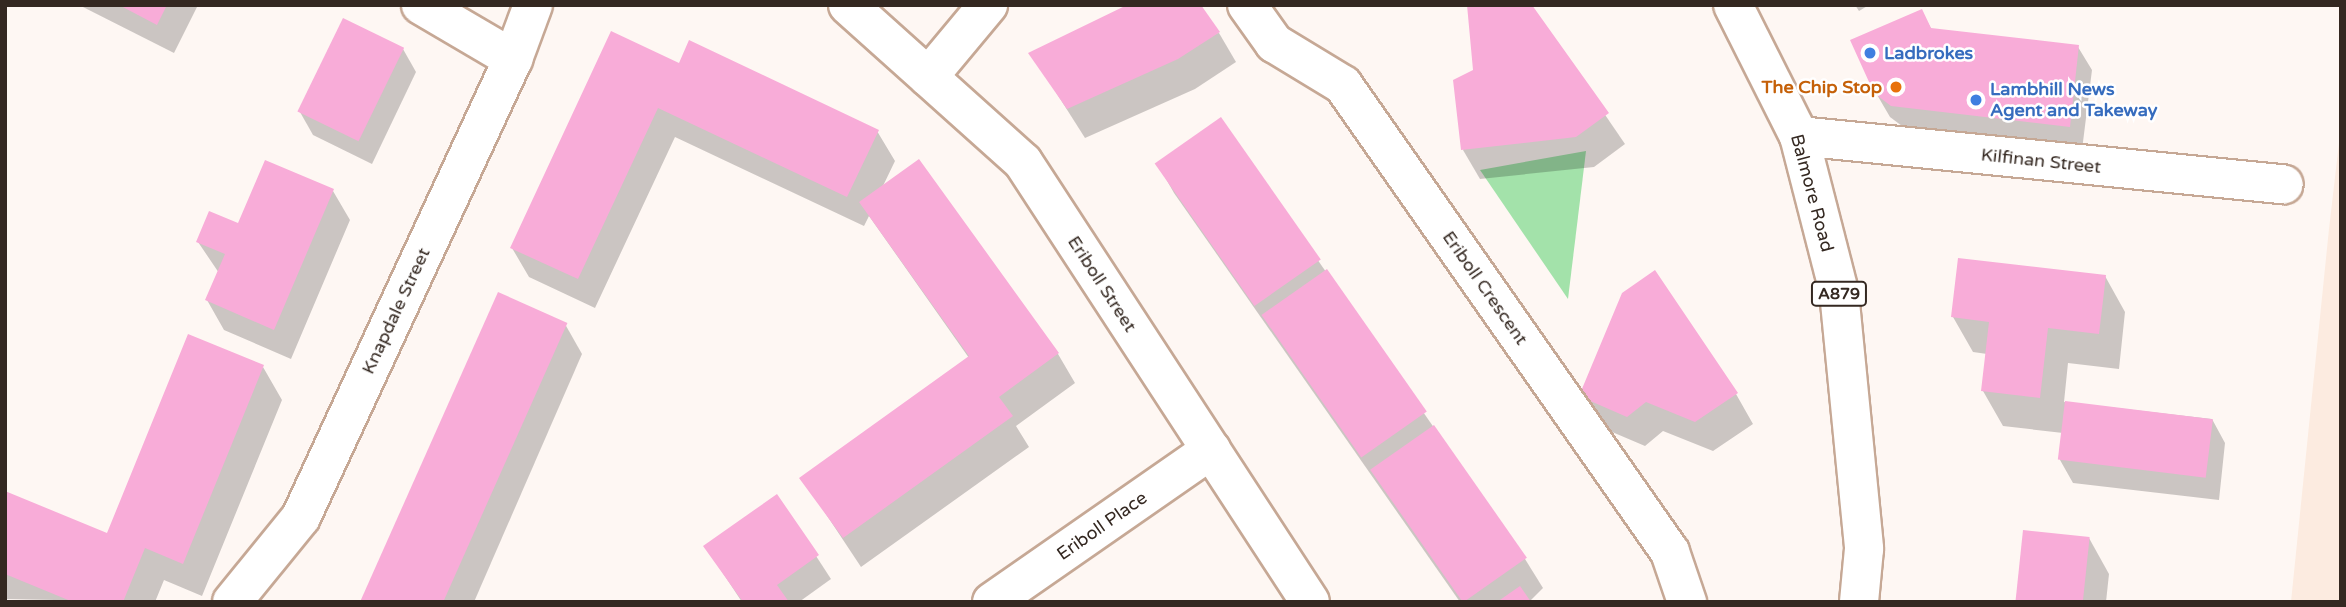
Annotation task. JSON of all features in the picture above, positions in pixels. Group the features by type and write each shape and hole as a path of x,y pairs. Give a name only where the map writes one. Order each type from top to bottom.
{"street":[{"path":"421,5 513,59"},
{"name":"Knapdale Street","path":"232,602 301,517 513,59 533,5"},
{"name":"Eriboll Street","path":"848,5 1023,162 1310,602"},
{"path":"928,77 988,5"},
{"name":"Eriboll Crescent","path":"1247,5 1274,43 1343,85 1670,552 1687,602"},
{"name":"Balmore Road","path":"1733,5 1799,136 1839,292 1857,435 1864,549 1859,602"},
{"name":"Kilfinan Street","path":"1799,136 2284,184"},
{"name":"Eriboll Place","path":"992,602 1211,450"}],"shaded area":[{"path":"2341,126 2341,602 2291,602 2329,229"}],"green space":[{"path":"1586,151 1568,299 1480,170"}],"building":[{"path":"119,5 167,5 157,25"},
{"path":"1127,5 1201,5 1220,32 1178,59 1067,109 1028,53"},
{"path":"1467,5 1532,5 1609,113 1576,137 1461,150 1453,80 1473,70"},
{"path":"1922,9 1931,28 2079,45 2070,127 1891,106 1874,93 1850,40"},
{"path":"343,18 404,48 359,141 297,111"},
{"path":"611,31 679,63 689,40 879,130 847,197 658,108 578,279 510,248"},
{"path":"1221,117 1321,260 1254,306 1155,163"},
{"path":"919,159 1059,353 999,397 1013,416 843,538 799,478 969,356 859,202"},
{"path":"265,160 334,189 274,330 205,300 225,254 196,242 209,211 238,223"},
{"path":"1958,258 2106,275 2099,334 2048,328 2040,398 1981,391 1989,322 1951,317"},
{"path":"1327,269 1427,412 1361,457 1261,315"},
{"path":"1655,270 1738,393 1695,422 1646,402 1627,417 1579,396 1622,293"},
{"path":"498,292 567,323 443,602 361,601"},
{"path":"188,334 264,365 183,564 145,548 123,602 73,602 5,574 5,491 107,533"},
{"path":"2065,401 2213,419 2206,478 2058,460"},
{"path":"1434,425 1527,558 1463,602 1370,470"},
{"path":"777,494 819,555 777,585 789,602 743,602 703,546"},
{"path":"2023,530 2090,537 2083,602 2015,602"},
{"path":"1520,586 1531,602 1497,602"}],"place":[{"name":"Ladbrokes","path":"1870,53"},
{"name":"The Chip Stop","path":"1896,87"},
{"name":"Lambhill News Agent and Takeway","path":"1976,100"}]}
